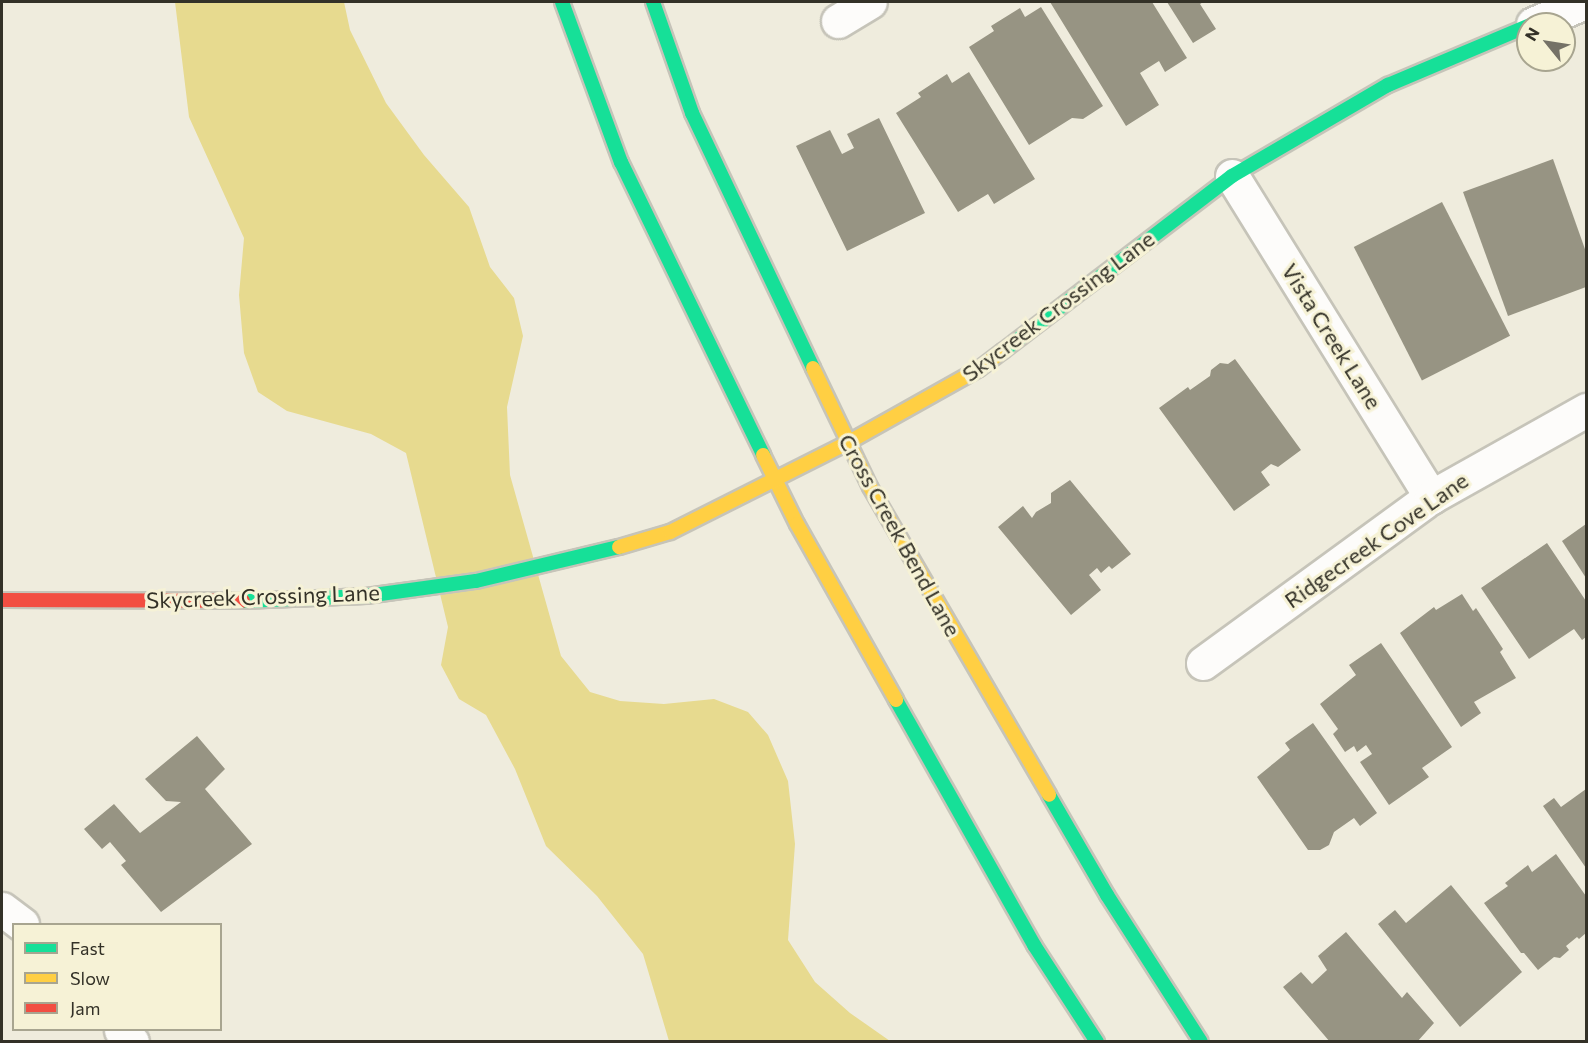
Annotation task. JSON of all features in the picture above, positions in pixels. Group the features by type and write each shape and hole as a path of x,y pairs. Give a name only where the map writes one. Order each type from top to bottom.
{"main road":[{"path":"561,2 621,162 797,524 1034,945 1097,1041"},
{"name":"Cross Creek Bend Lane","path":"653,2 692,113 847,443 875,497 1107,895 1201,1041"},
{"name":"Skycreek Crossing Lane","path":"2,600 251,601 366,596 476,581 579,558 670,532 847,443 979,369 1232,176 1388,86 1516,31"}],"street":[{"path":"838,21 870,2"},
{"path":"1562,12 1586,2"},
{"name":"Vista Creek Lane","path":"1232,176 1431,497"},
{"name":"Ridgecreek Cove Lane","path":"1203,663 1431,497 1587,410"},
{"path":"2,909 21,923"}],"shaded area":[{"path":"175,2 344,2 350,30 386,103 424,155 469,207 490,267 514,298 523,336 507,407 510,475 561,656 590,692 620,701 664,704 714,699 748,712 768,735 788,781 795,844 788,940 815,982 850,1013 890,1041 669,1041 643,954 597,896 546,846 515,769 486,715 459,699 441,665 448,627 406,453 371,434 287,411 258,392 244,353 239,295 244,238 189,117"}],"building":[{"path":"1050,2 1152,2 1187,58 1165,72 1159,61 1140,73 1159,105 1126,126"},
{"path":"1167,2 1203,2 1200,4 1216,29 1193,43"},
{"path":"1041,7 1103,106 1083,119 1072,118 1029,145 969,47 994,31 991,26 1020,8 1025,17"},
{"path":"969,72 1035,179 994,204 988,194 958,212 896,113 921,97 918,93 947,74 952,83"},
{"path":"879,118 925,213 847,251 796,146 830,130 842,154 854,148 847,134"},
{"path":"1553,159 1586,252 1586,287 1508,316 1463,192"},
{"path":"1442,202 1510,336 1422,381 1354,247"},
{"path":"1235,359 1301,450 1278,467 1271,464 1261,472 1270,485 1234,511 1159,408 1188,387 1190,390 1210,376 1211,370 1220,363 1228,364"},
{"path":"1070,480 1131,554 1112,569 1109,566 1101,573 1097,568 1089,575 1101,590 1071,615 998,527 1023,506 1032,518 1036,512 1051,503 1051,493"},
{"path":"1586,524 1586,578 1562,541"},
{"path":"1547,543 1586,601 1586,637 1582,640 1574,629 1529,659 1481,588"},
{"path":"1462,594 1473,611 1476,608 1503,649 1500,652 1516,678 1474,702 1481,713 1461,727 1400,633 1434,607 1436,610"},
{"path":"1381,643 1452,747 1422,768 1429,777 1389,805 1360,762 1372,754 1366,745 1357,752 1354,746 1345,752 1333,734 1338,729 1320,704 1356,675 1349,665"},
{"path":"1313,723 1377,813 1360,826 1354,818 1334,832 1329,845 1320,850 1308,850 1257,777 1290,750 1285,743"},
{"path":"197,736 225,769 205,789 252,844 161,912 121,865 126,861 110,842 102,849 84,829 114,804 140,833 181,802 166,801 145,779"},
{"path":"1586,789 1586,868 1543,806 1554,798 1561,807"},
{"path":"1556,854 1586,896 1586,933 1566,946 1569,950 1560,958 1554,957 1538,970 1524,953 1521,953 1484,903 1508,886 1505,883 1528,865 1532,872"},
{"path":"1451,885 1522,972 1460,1027 1378,924 1395,910 1406,923"},
{"path":"1346,932 1402,998 1407,992 1434,1023 1417,1042 1330,1042 1283,987 1301,972 1312,984 1327,970 1318,956"}],"traffic: fast":[{"path":"562,2 621,162 763,455"},
{"path":"653,2 692,113 813,368"},
{"path":"1003,351 1232,176 1388,85 1516,31"},
{"path":"243,601 366,596 476,581 619,547"},
{"path":"896,700 1034,945 1097,1042"},
{"path":"1049,795 1107,895 1201,1042"}],"traffic: slow":[{"path":"619,547 670,532 847,443 979,369 1003,351"},
{"path":"813,368 870,487 1049,795"},
{"path":"763,455 797,524 896,700"}],"traffic: jam":[{"path":"2,600 243,601"}]}
